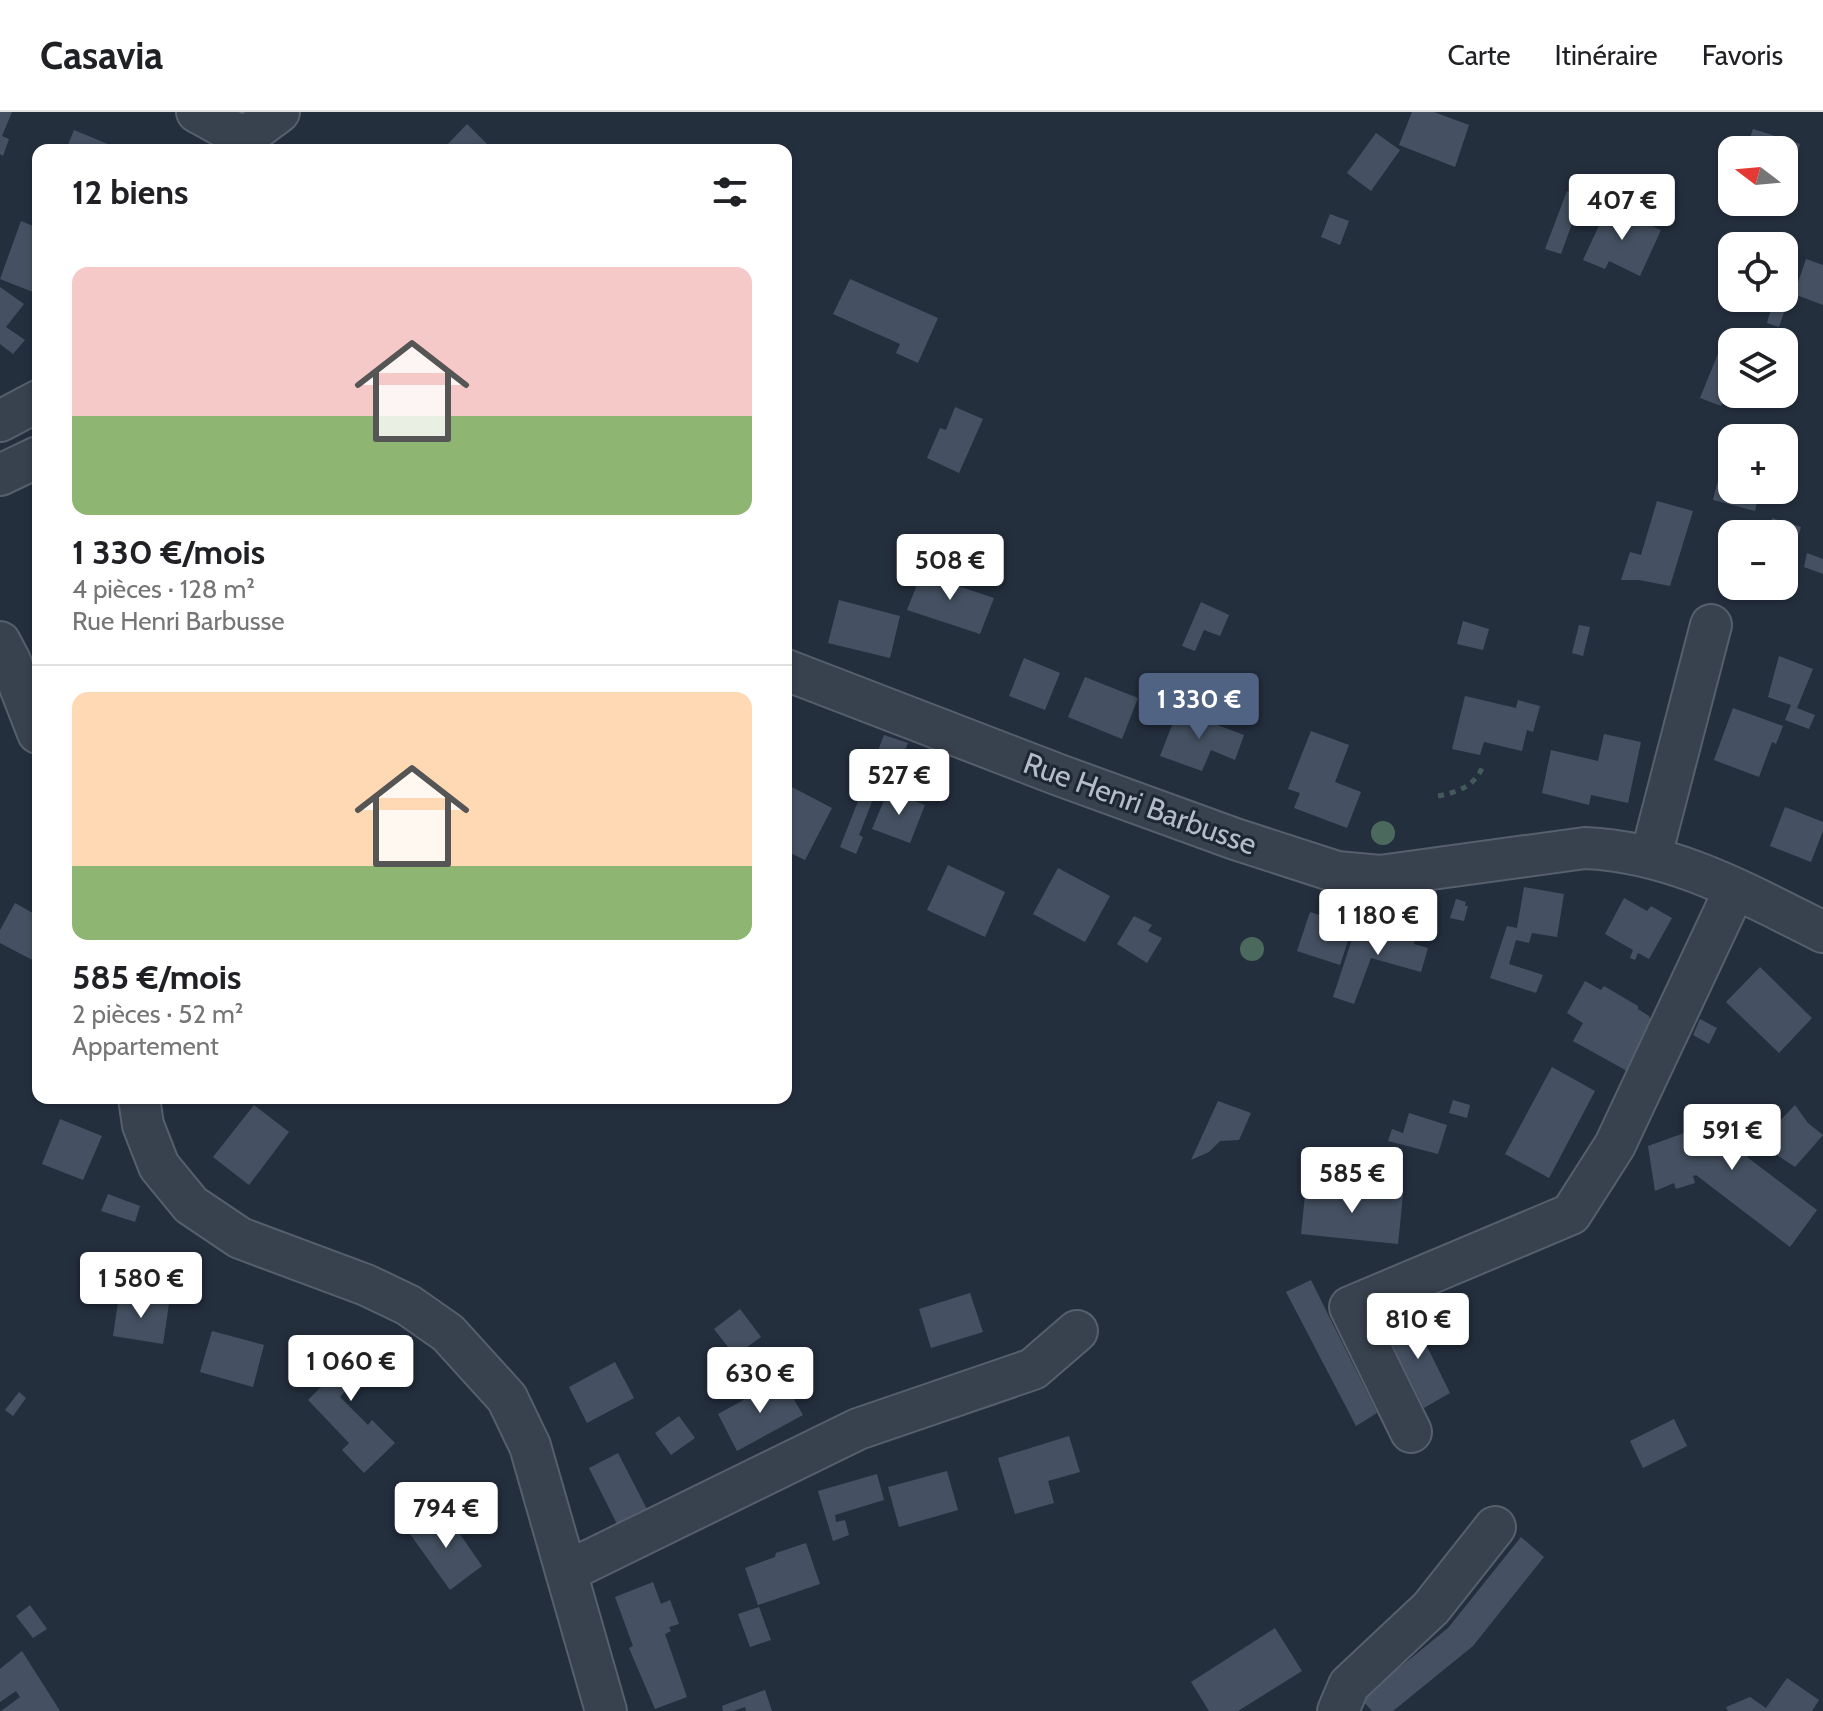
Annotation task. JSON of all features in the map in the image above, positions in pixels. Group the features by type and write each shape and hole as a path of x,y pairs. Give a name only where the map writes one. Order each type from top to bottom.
{"street":[{"path":"197,112 238,144 279,112"},
{"path":"0,421 32,404"},
{"path":"0,475 32,460"},
{"path":"1651,856 1711,625"},
{"path":"0,642 32,718"},
{"name":"Rue Henri Barbusse","path":"792,672 1059,775 1249,844 1337,872 1380,876 1585,848 1619,850 1689,868 1823,932"},
{"path":"1411,1432 1350,1307 1571,1214 1615,1145 1735,889"},
{"path":"140,1104 143,1125 159,1166 191,1205 240,1238 366,1285 408,1305 448,1333 507,1398 530,1446 606,1711"},
{"path":"566,1572 858,1429 1033,1369 1077,1331"},
{"path":"1338,1711 1349,1685 1431,1608 1495,1527"}],"path":[{"path":"1438,796 1461,791 1481,775 1484,763"}],"building":[{"path":"0,112 12,112 2,136 9,139 3,156 0,154"},
{"path":"1412,112 1434,112 1469,125 1455,167 1399,145"},
{"path":"467,124 487,144 448,144"},
{"path":"1753,129 1775,136 1751,136"},
{"path":"74,130 108,144 68,144"},
{"path":"1376,133 1400,150 1371,191 1347,173"},
{"path":"1567,191 1582,196 1561,254 1545,249"},
{"path":"1608,206 1661,230 1640,276 1609,261 1605,269 1583,260"},
{"path":"1330,214 1349,221 1340,245 1321,237"},
{"path":"21,221 32,226 32,292 0,279"},
{"path":"1806,259 1823,265 1823,305 1798,296 1798,282"},
{"path":"850,279 938,318 918,363 896,353 900,344 833,314"},
{"path":"0,287 24,304 6,327 25,340 13,354 0,344"},
{"path":"1770,312 1784,312 1779,327 1767,323"},
{"path":"1718,353 1718,405 1700,398"},
{"path":"955,407 983,419 959,473 927,458 940,428 946,430"},
{"path":"1718,480 1718,501 1713,500"},
{"path":"1657,501 1693,511 1670,586 1621,580 1630,552 1641,555"},
{"path":"1728,504 1757,504 1755,511"},
{"path":"1807,553 1823,559 1823,574 1804,567"},
{"path":"924,567 955,578 952,584 994,598 980,634 907,610"},
{"path":"839,600 900,616 890,658 828,643"},
{"path":"1201,602 1229,615 1220,636 1204,630 1195,651 1182,646"},
{"path":"1463,621 1489,629 1483,650 1457,644"},
{"path":"1579,625 1590,627 1583,656 1572,653"},
{"path":"1779,656 1813,669 1797,708 1815,715 1809,729 1785,720 1791,705 1768,697"},
{"path":"1024,658 1060,673 1045,710 1009,696"},
{"path":"1085,677 1138,698 1122,739 1068,717"},
{"path":"1465,696 1516,708 1518,700 1540,706 1533,732 1527,730 1522,751 1484,742 1480,755 1452,749"},
{"path":"1733,708 1783,726 1776,744 1772,742 1759,777 1714,760"},
{"path":"1178,710 1244,735 1235,760 1211,750 1202,771 1160,756"},
{"path":"1311,731 1349,745 1335,782 1361,792 1347,828 1294,808 1300,793 1288,789"},
{"path":"1604,734 1641,742 1628,803 1591,795 1589,805 1542,793 1551,750 1598,761"},
{"path":"884,735 908,743 893,780 882,776 859,835 863,837 856,854 840,847"},
{"path":"792,787 832,808 805,860 792,854"},
{"path":"888,791 925,805 910,843 872,829"},
{"path":"1785,807 1823,822 1823,831 1811,862 1770,846"},
{"path":"948,865 1005,892 985,937 927,910"},
{"path":"1058,868 1110,896 1085,942 1033,914"},
{"path":"1524,887 1564,894 1557,937 1532,933 1529,943 1516,940 1509,964 1543,975 1536,993 1490,978 1507,926 1517,928"},
{"path":"1624,898 1647,911 1651,906 1672,918 1649,959 1638,953 1635,960 1630,958 1633,950 1605,934"},
{"path":"1456,899 1466,902 1465,906 1468,906 1464,921 1450,918"},
{"path":"15,903 32,913 32,960 0,943 0,930"},
{"path":"1310,912 1353,926 1340,965 1297,951"},
{"path":"1134,916 1152,925 1148,931 1162,938 1147,963 1117,944"},
{"path":"1401,924 1417,934 1414,944 1428,948 1421,972 1371,958 1354,1004 1333,997 1356,927 1390,937 1394,926"},
{"path":"1760,967 1812,1018 1779,1053 1726,1002"},
{"path":"1585,981 1601,990 1604,986 1649,1016 1652,1026 1627,1071 1573,1041 1583,1023 1567,1013"},
{"path":"1700,1019 1717,1028 1709,1044 1693,1035"},
{"path":"1552,1067 1595,1091 1549,1178 1505,1154"},
{"path":"1453,1100 1470,1105 1467,1118 1449,1113"},
{"path":"1218,1101 1251,1113 1239,1140 1220,1141 1209,1152 1191,1160"},
{"path":"254,1105 289,1132 249,1185 213,1157"},
{"path":"1795,1105 1808,1123 1823,1135 1795,1167 1777,1155 1768,1133"},
{"path":"1754,1108 1769,1149 1747,1157 1817,1210 1790,1247 1696,1175 1693,1176 1695,1183 1676,1189 1674,1183 1655,1191 1648,1146"},
{"path":"1409,1113 1447,1125 1438,1154 1388,1141 1392,1129 1403,1133"},
{"path":"60,1119 102,1136 83,1180 42,1164"},
{"path":"1306,1186 1403,1195 1398,1244 1301,1234"},
{"path":"108,1194 140,1206 135,1222 101,1211"},
{"path":"1311,1280 1377,1413 1356,1426 1286,1292"},
{"path":"970,1293 983,1332 931,1348 919,1309"},
{"path":"119,1295 169,1304 163,1344 113,1336"},
{"path":"740,1309 761,1337 735,1356 714,1329"},
{"path":"1411,1314 1450,1393 1424,1408 1385,1329"},
{"path":"212,1331 264,1345 253,1387 200,1372"},
{"path":"363,1335 382,1356 359,1378 365,1384 354,1394 348,1388 340,1397 368,1425 372,1420 395,1443 364,1473 342,1450 349,1443 308,1400 326,1382 316,1372 341,1348 345,1352"},
{"path":"615,1362 634,1398 587,1423 569,1387"},
{"path":"782,1379 803,1415 737,1451 718,1414"},
{"path":"19,1392 26,1398 13,1416 5,1410"},
{"path":"679,1416 695,1438 671,1455 655,1433"},
{"path":"1674,1419 1687,1446 1643,1468 1630,1441"},
{"path":"1069,1436 1080,1472 1048,1481 1054,1503 1015,1514 998,1458"},
{"path":"618,1453 650,1515 620,1530 589,1468"},
{"path":"947,1471 958,1510 899,1527 888,1487"},
{"path":"877,1474 884,1500 835,1515 836,1522 845,1520 849,1535 833,1541 818,1491"},
{"path":"444,1511 482,1566 450,1590 410,1534"},
{"path":"1521,1537 1544,1557 1473,1646 1393,1711 1372,1711 1361,1699 1448,1628"},
{"path":"806,1543 820,1584 758,1605 745,1568"},
{"path":"653,1582 661,1604 670,1600 679,1624 669,1627 671,1631 665,1634 687,1697 655,1709 629,1648 633,1646 615,1597"},
{"path":"30,1605 47,1629 33,1638 16,1616"},
{"path":"759,1607 771,1640 750,1647 738,1614"},
{"path":"1275,1628 1302,1671 1238,1711 1209,1711 1191,1682"},
{"path":"22,1651 60,1711 1,1711 20,1697 16,1691 0,1702 0,1669"},
{"path":"1787,1678 1819,1700 1812,1711 1728,1711 1726,1707 1750,1697 1766,1708"},
{"path":"765,1690 772,1711 746,1711 745,1707 723,1711 722,1706"}]}
